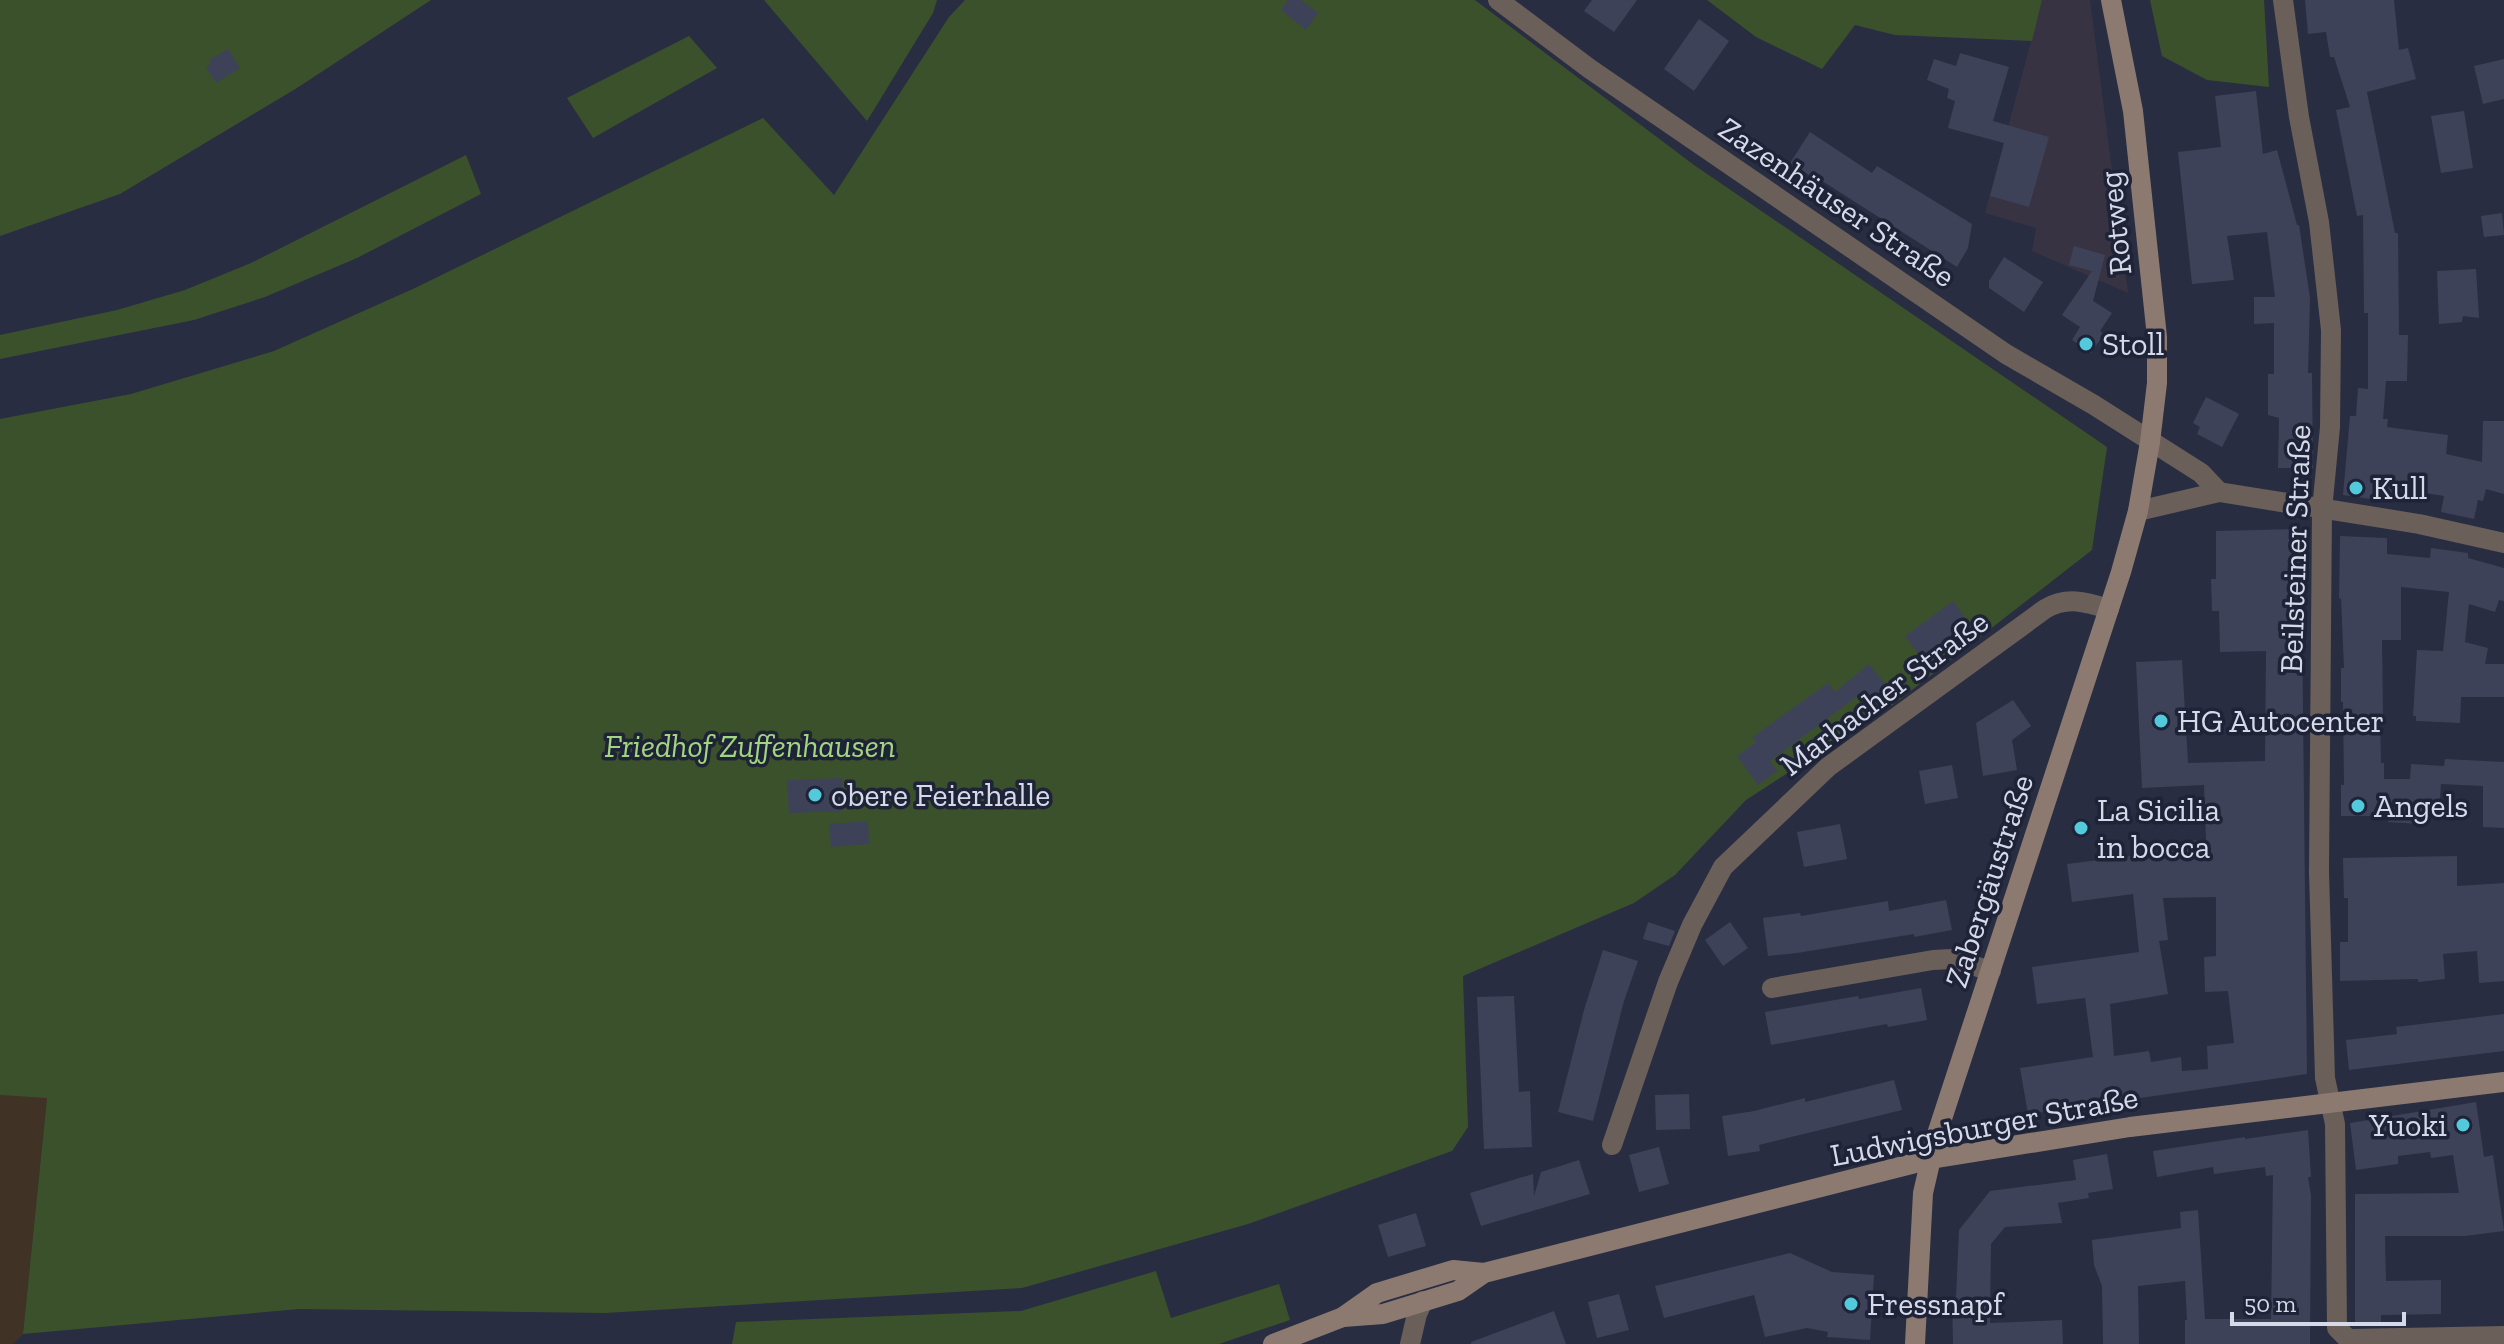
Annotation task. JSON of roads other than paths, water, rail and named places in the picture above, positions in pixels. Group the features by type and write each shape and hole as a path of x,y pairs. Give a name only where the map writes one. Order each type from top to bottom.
{"main road":[{"name":"Rotweg","path":"2111,0 2133,111 2154,301 2157,383 2150,442"},
{"name":"Zabergäustraße","path":"1915,1344 1923,1193 1931,1159 2109,609 2138,511 2150,442"},
{"name":"Ludwigsburger Straße","path":"1273,1344 1343,1317 1377,1293 1453,1270 1484,1273 1931,1159 2130,1127 2504,1082"},
{"name":"Ludwigsburger Straße","path":"1343,1317 1383,1314 1458,1291 1484,1273"}],"street":[{"name":"Zazenhäuser Straße","path":"1498,0 1590,69 2006,354 2150,442"},
{"name":"Beilsteiner Straße","path":"2283,0 2299,117 2319,222 2331,330 2330,427 2322,510 2319,872 2325,1078 2335,1124 2337,1328 2348,1339 2504,1336"},
{"path":"2150,442 2201,473 2219,492"},
{"path":"2138,511 2219,492 2419,524 2504,543"},
{"name":"Marbacher Straße","path":"1612,1145 1668,982 1692,925 1723,867 1828,767 2045,609 2060,602 2081,601 2109,609"},
{"path":"1772,988 1933,960 1952,959 1991,971"},
{"path":"1412,1336 1423,1301"}],"place":[{"name":"Stoll","path":"2086,344"},
{"name":"Kull","path":"2356,488"},
{"name":"HG Autocenter","path":"2161,721"},
{"name":"obere Feierhalle","path":"815,795"},
{"name":"Angels","path":"2358,806"},
{"name":"La Sicilia in bocca","path":"2081,828"},
{"name":"Yuoki","path":"2463,1125"},
{"name":"Fressnapf","path":"1851,1304"}],"park label":[{"name":"Friedhof Zuffenhausen","path":"750,746"}]}
